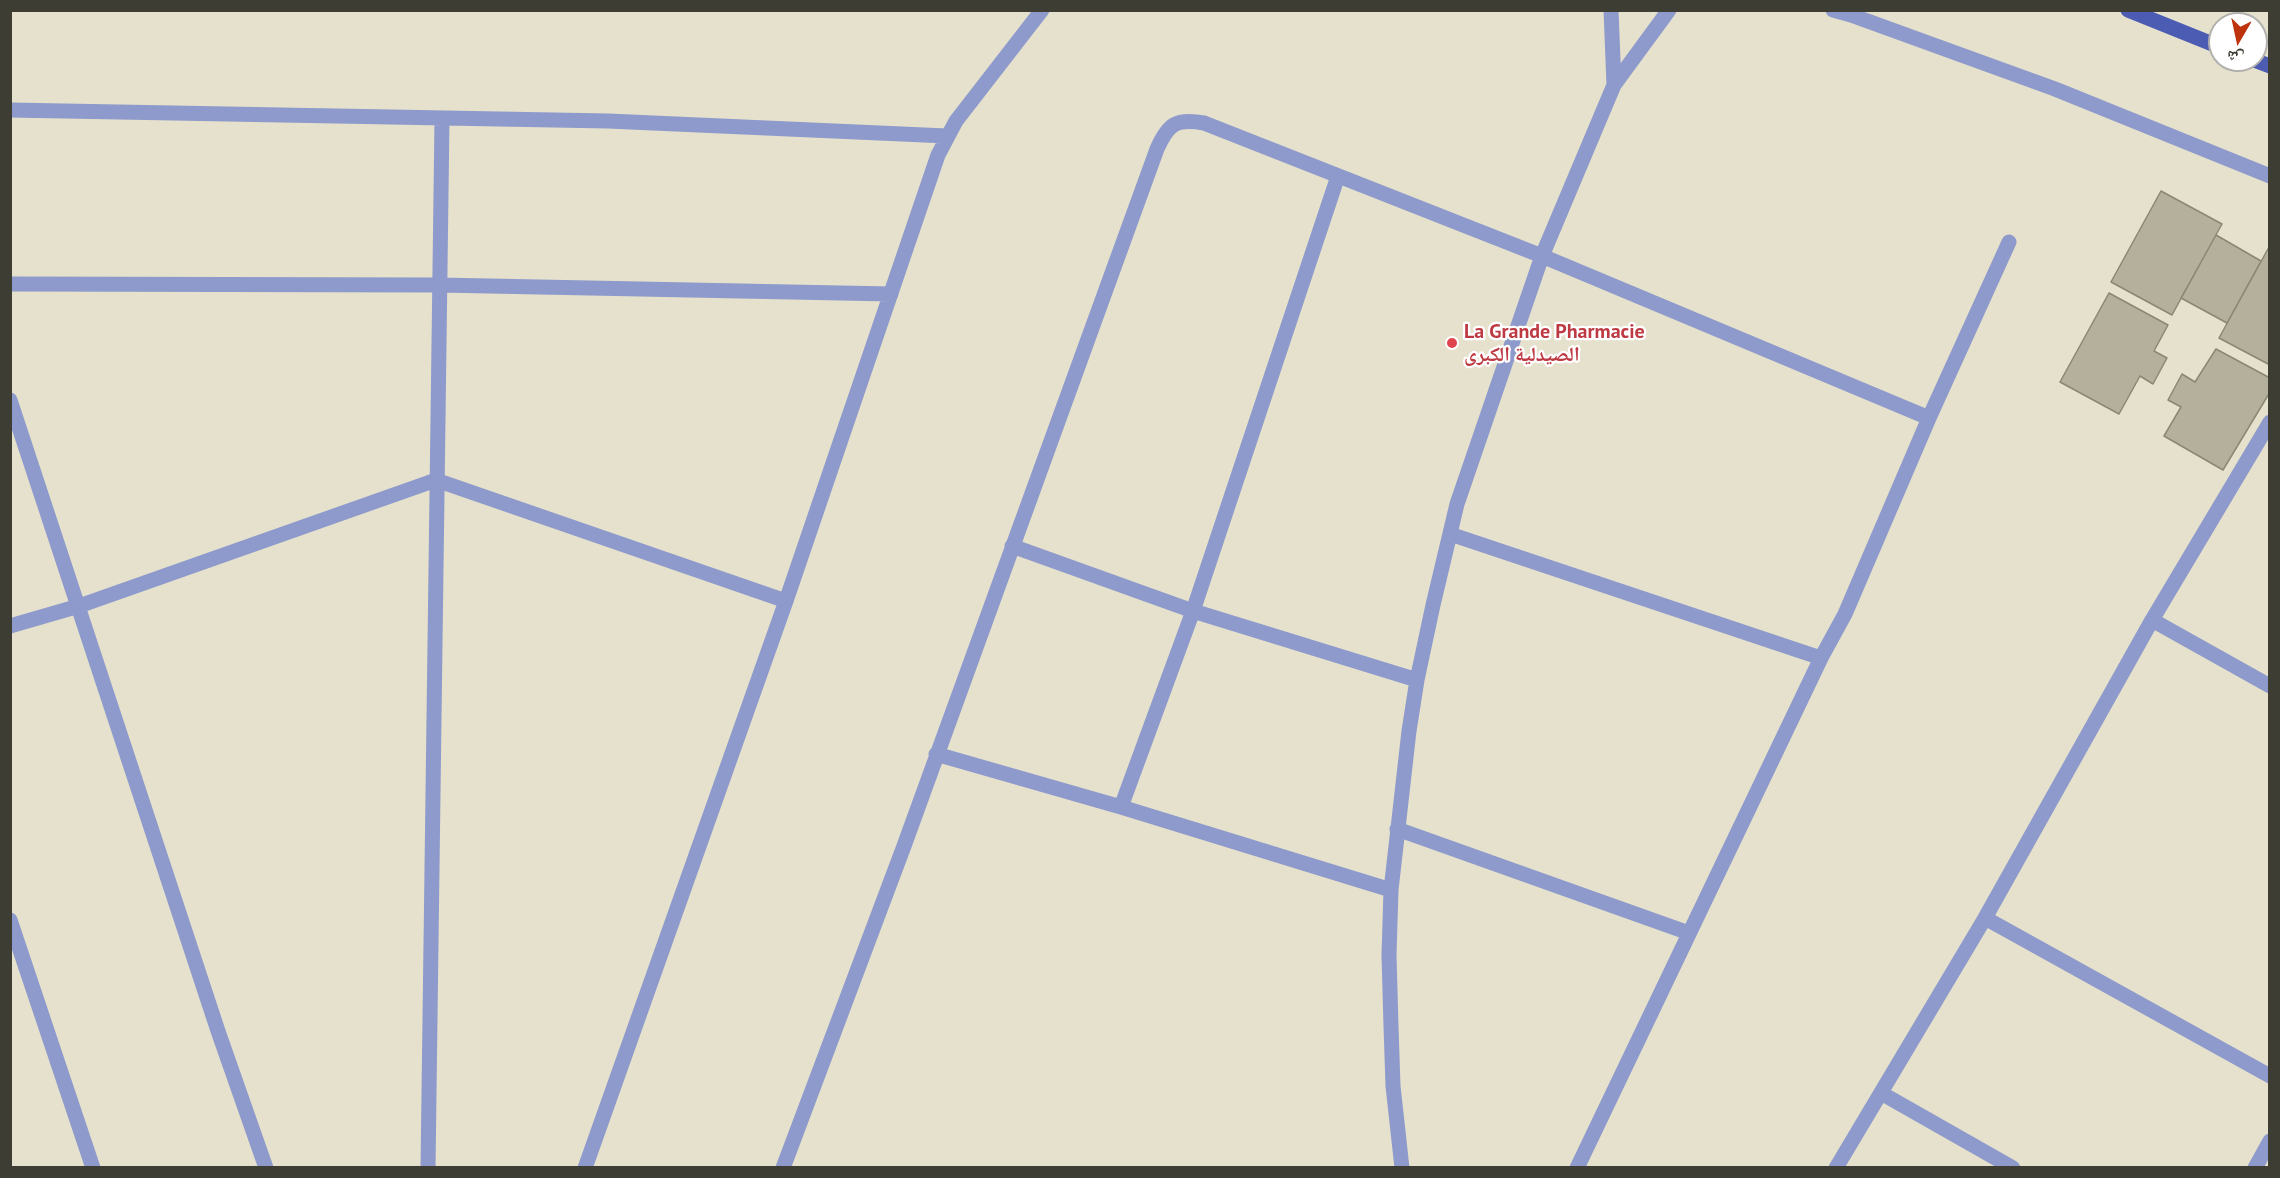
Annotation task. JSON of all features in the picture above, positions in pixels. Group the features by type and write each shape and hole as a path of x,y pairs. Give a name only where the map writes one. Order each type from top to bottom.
{"main road":[{"path":"2128,10 2208,42"}],"street":[{"path":"585,1167 786,601 947,136 956,121 1042,10"},
{"path":"1611,10 1614,85"},
{"path":"1402,1167 1391,1026 1389,955 1391,890 1417,681 1450,534 1457,504 1484,421 1542,256 1614,85 1669,10"},
{"path":"1833,10 2055,89 2270,176"},
{"path":"10,110 608,121 947,136"},
{"path":"428,1167 442,119"},
{"path":"783,1167 904,846 1157,149 1164,134 1172,125 1188,120 1204,123 1542,256 1929,418"},
{"path":"1121,807 1193,611 1338,176"},
{"path":"1577,1167 1821,658 1837,632 1929,418 2009,242"},
{"path":"10,284 439,285 891,294"},
{"path":"10,400 218,1031 267,1167"},
{"path":"1836,1167 1985,918 2152,620 2269,426"},
{"path":"10,626 79,606 436,480 786,601"},
{"path":"1450,534 1821,658"},
{"path":"1012,546 1193,611 1417,681"},
{"path":"2152,620 2270,686"},
{"path":"936,754 1121,807 1391,890"},
{"path":"1397,829 1689,933"},
{"path":"1985,918 2270,1076"},
{"path":"10,920 93,1167"},
{"path":"1881,1093 2013,1167"},
{"path":"2255,1167 2270,1141"}],"building":[{"path":"2161,191 2222,224 2172,315 2111,282"},
{"path":"2216,235 2261,261 2227,323 2181,298"},
{"path":"2270,247 2270,365 2219,338"},
{"path":"2109,293 2168,325 2154,351 2167,358 2153,384 2140,376 2119,414 2060,382"},
{"path":"2216,349 2270,378 2270,392 2223,470 2164,436 2181,407 2168,400 2182,374 2195,382"}],"place":[{"name":"La Grande Pharmacie الصيدلية الكبرى","path":"1452,343"}]}
